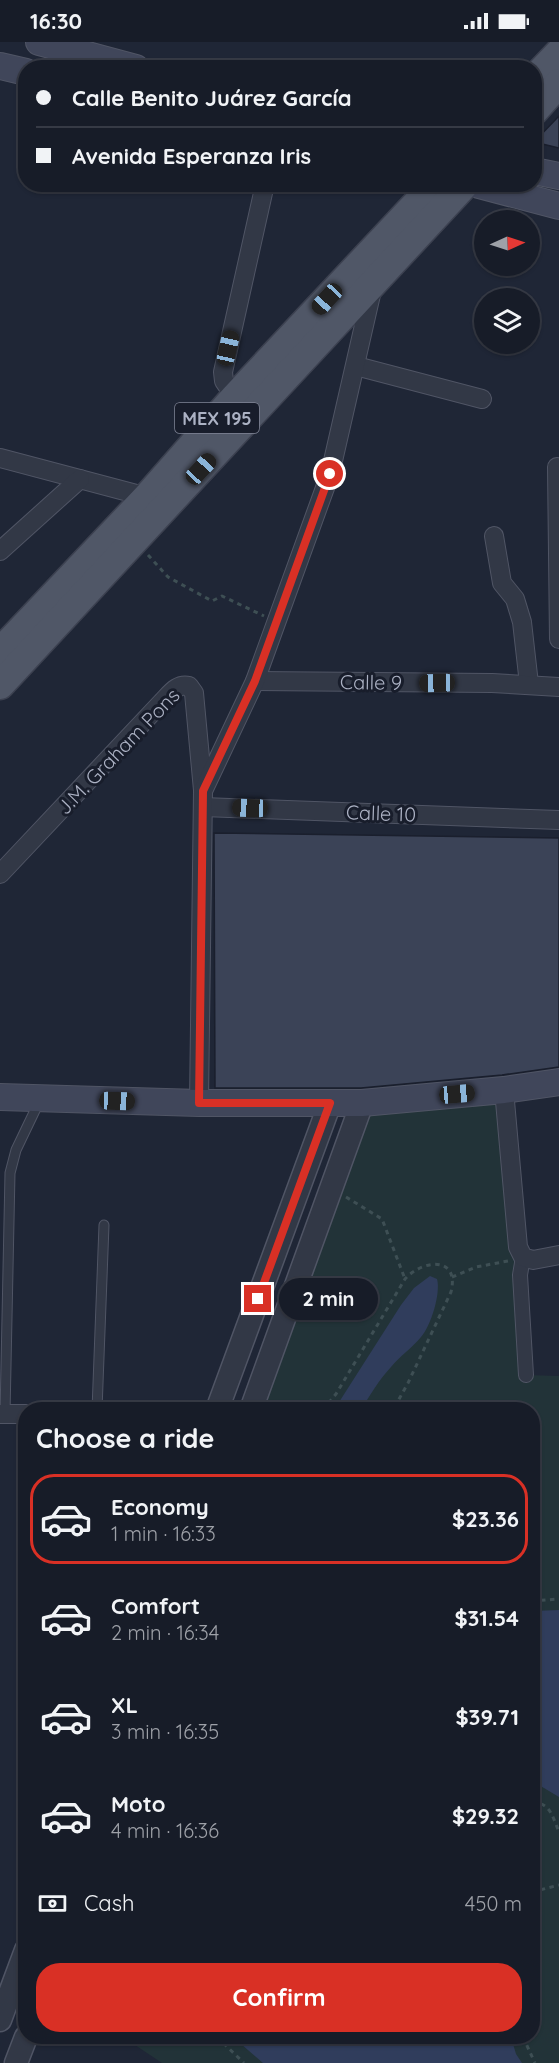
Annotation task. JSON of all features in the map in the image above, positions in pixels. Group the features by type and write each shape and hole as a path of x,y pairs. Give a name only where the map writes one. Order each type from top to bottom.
{"main road":[{"path":"39,42 106,60"},
{"path":"542,71 559,53"},
{"path":"0,66 18,70"},
{"path":"542,102 559,83"},
{"path":"542,173 559,176"},
{"name":"MEX 195","path":"0,685 134,541 159,500 235,397 427,192"},
{"name":"MEX 195","path":"0,652 159,500 374,283 458,192"},
{"path":"506,192 559,206"},
{"path":"0,1097 199,1103 362,1103 504,1090 559,1082"}],"street":[{"path":"235,397 224,381 223,372 263,192"},
{"path":"199,1103 203,799 255,681 330,474 374,283"},
{"path":"356,366 482,399"},
{"path":"0,458 159,500"},
{"path":"557,467 559,639"},
{"path":"0,551 80,479"},
{"path":"494,537 502,583 515,599 522,622 529,684"},
{"name":"Calle 9","path":"255,681 529,684 559,687"},
{"name":"J.M. Graham Pons","path":"0,874 167,696 182,685 189,686 194,693 203,799"},
{"name":"Calle 10","path":"203,799 559,820"},
{"path":"504,1090 518,1247 523,1257 520,1275 526,1375"},
{"path":"220,1402 330,1103"},
{"path":"254,1402 362,1103"},
{"path":"523,1257 533,1260 559,1256"},
{"path":"0,2020 18,1972"},
{"path":"16,2063 23,2044"}],"lane":[{"path":"3,1414 10,1173 16,1150 40,1099"},
{"path":"97,1402 104,1225"}],"path":[{"path":"134,541 172,580 212,601 222,596 225,597 277,623"},
{"path":"331,1188 382,1219 405,1279"},
{"path":"452,1276 476,1267 523,1257"},
{"path":"329,1402 405,1279 420,1267 432,1263 441,1265 452,1276 453,1285 397,1402"},
{"path":"540,1600 559,1599"},
{"path":"540,1803 547,1806 559,1832"},
{"path":"540,1890 559,1885"},
{"path":"224,2044 244,2063"},
{"path":"526,2044 535,2063"}],"shaded area":[{"path":"504,1090 526,1375 559,1376 559,2063 162,2063 134,2044 540,2044 540,1402 254,1402 362,1103"}],"water":[{"path":"430,1276 437,1279 438,1292 425,1332 387,1372 366,1402 339,1402 401,1305 414,1288"},
{"path":"559,1610 559,1797 540,1786 540,1611"},
{"path":"241,2044 513,2044 522,2063 263,2063"}],"building":[{"path":"559,116 559,148 542,144 542,134"},
{"path":"214,833 559,838 559,1067 502,1075 361,1088 215,1088"}],"route":[{"path":"258,1299 330,1103 199,1103 203,791 255,681 330,474"}]}
